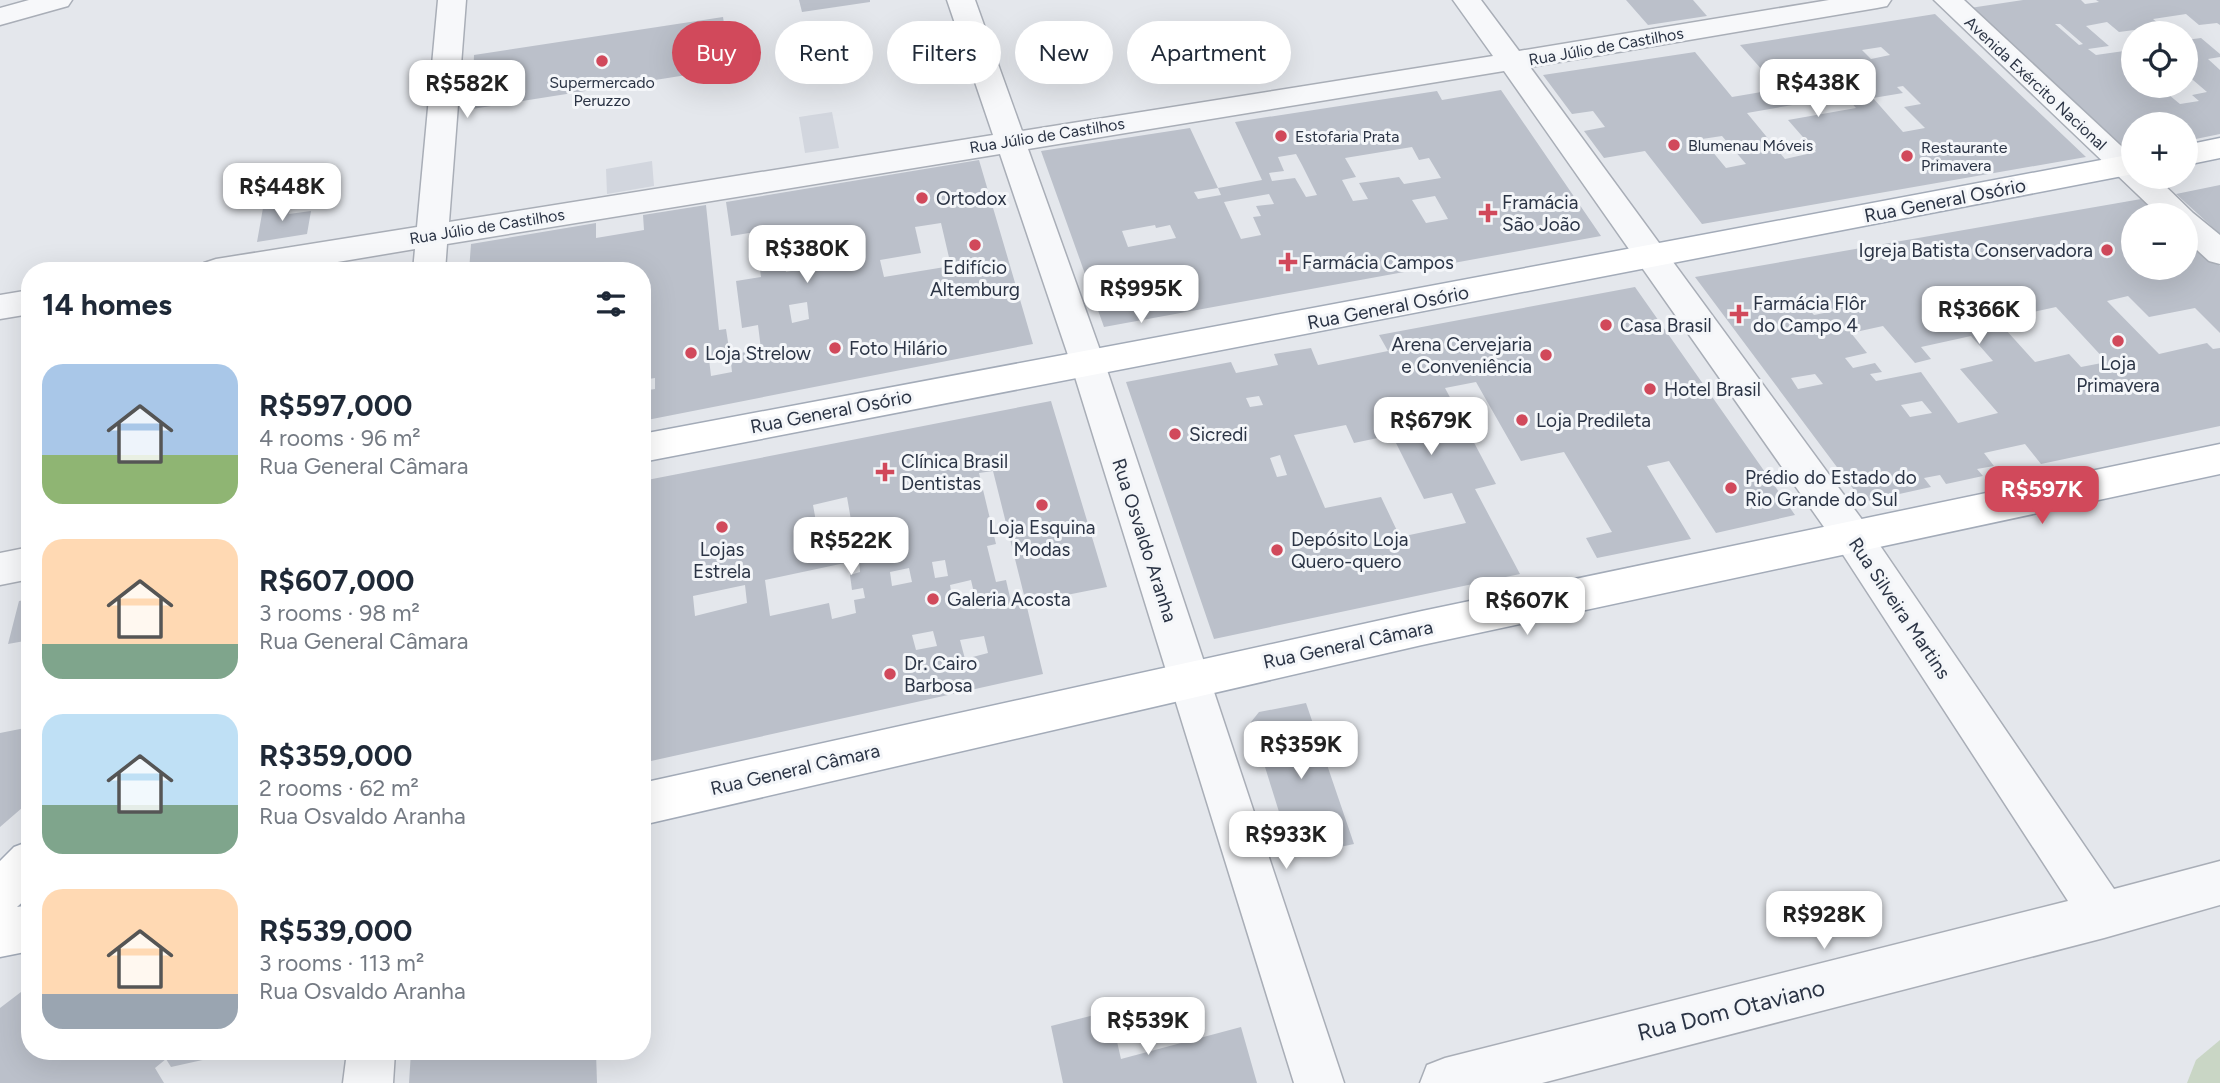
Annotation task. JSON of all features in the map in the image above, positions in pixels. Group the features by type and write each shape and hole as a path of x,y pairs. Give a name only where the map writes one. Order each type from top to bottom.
{"main road":[{"path":"2198,153 2220,148"},
{"name":"Rua General Osório","path":"651,445 1650,257 2121,172"},
{"name":"Rua General Câmara","path":"651,802 1190,679 2220,459"},
{"path":"0,892 21,872"},
{"path":"0,934 21,930"}],"street":[{"path":"0,17 58,0"},
{"path":"430,262 452,0"},
{"name":"Rua Osvaldo Aranha","path":"961,0 1088,364 1319,1083"},
{"name":"Rua Silveira Martins","path":"1467,0 1852,536 2104,915"},
{"name":"Rua Júlio de Castilhos","path":"270,262 1512,62 1877,0"},
{"name":"Avenida Exército Nacional","path":"1948,0 2121,160"},
{"name":"Avenida Exército Nacional","path":"2151,189 2166,203"},
{"path":"2198,233 2220,253"},
{"path":"0,307 21,304"},
{"path":"0,569 21,565"},
{"name":"Rua Dom Otaviano","path":"1445,1083 2220,883"},
{"path":"369,1083 370,1060"}],"shaded area":[{"path":"832,112 839,148 805,153 799,117"},
{"path":"652,161 654,186 607,194 606,169"}],"green space":[{"path":"2220,1040 2220,1083 2187,1083 2196,1060"}],"building":[{"path":"799,0 870,0 870,2 802,12"},
{"path":"1626,0 1693,0 1707,16 1648,25"},
{"path":"2023,0 2081,0 2085,4 2099,2 2096,0 2220,0 2220,25 2199,25 2198,21 2186,14 2153,19 2155,21 2121,21 2119,32 2107,22 2086,26 2109,46 2088,49 2096,55 2121,51 2121,98 2173,98 2180,104 2199,101 2196,98 2198,98 2198,94 2207,92 2198,84 2198,38 2220,54 2220,57 2208,59 2220,70 2220,134 2198,139 2198,112 2121,112 2121,146 1970,8","holes":["2055,24 2060,24 2083,44 2079,45"]},
{"path":"1935,14 2086,157 1702,224 1645,151 1604,158 1584,131 1605,127 1593,111 1572,114 1543,75 1695,52 1732,97 1779,89 1776,86 1792,83 1787,76 1771,80 1740,45","holes":["1881,47 1890,55 1871,59 1862,50","1818,65 1827,74 1841,72 1856,88 1841,91 1856,108 1788,120 1816,152 1785,159 1747,113 1833,98 1805,67","1903,86 1921,104 1904,107 1925,128 1903,132 1873,98 1903,93 1897,87","1722,136 1746,164 1726,168 1702,139"]},
{"name":"Supermercado Peruzzo","path":"723,17 724,21 697,21"},
{"name":"Supermercado Peruzzo","path":"672,25 672,77 472,109 474,55"},
{"path":"1501,90 1601,236 1104,327 1041,151 1190,128 1218,188 1262,180 1235,122 1437,91 1442,100","holes":["1412,147 1419,160 1429,158 1441,178 1404,184 1399,177 1359,183 1368,199 1353,201 1342,180 1356,177 1345,158","1296,154 1317,195 1306,197 1295,178 1272,181 1269,173 1284,171 1278,157","1218,188 1221,195 1198,199 1194,192","1269,194 1274,204 1256,206 1261,216 1253,217 1261,235 1241,239 1224,202","1435,196 1448,219 1426,223 1412,200","1170,225 1176,238 1128,247 1122,231","1144,269 1153,293 1139,295 1130,271"]},
{"path":"979,160 1033,344 651,419 651,390 655,389 655,378 651,379 651,262 470,262 471,244 596,223 596,238 644,230 643,215 706,205 719,330 726,329 730,355 761,349 758,325 742,328 736,281 761,277 755,232 731,236 726,202","holes":["941,223 951,266 884,277 880,260 921,253 915,227","799,253 801,269 786,272 784,256","807,302 809,319 792,323 789,305","730,355 732,372 711,376 709,359"]},
{"path":"2220,185 2220,234 2198,214 2198,203 2186,203 2176,194"},
{"path":"2147,198 2152,203 2121,203 2121,280 2198,280 2198,246 2220,266 2220,333 2195,308 2149,317 2128,296 2107,301 2159,354 2207,343 2213,349 2220,348 2220,426 2041,464 2025,444 1984,453 1994,466 1977,469 1983,476 1946,484 1940,475 1924,478 1931,487 1863,502 1695,277","holes":["1827,303 1834,311 1814,315 1807,307","2056,307 2107,362 2081,367 2069,354 2035,362 1997,320","1883,326 1915,363 1931,359 1921,347 1971,336 1993,361 1960,369 1998,413 1958,423 1921,372 1876,381 1870,374 1882,372 1875,363 1853,368 1845,358 1867,353 1851,333","1815,374 1823,384 1798,389 1791,378","1922,401 1932,413 1910,417 1901,405"]},
{"path":"291,204 289,214 311,211 307,234 257,242 263,208"},
{"path":"1635,287 1795,515 1716,533 1669,461 1647,466 1691,539 1597,558 1586,538 1612,532 1564,452 1521,461 1476,382 1445,388 1496,484 1475,489 1520,574 1214,639 1126,382 1231,362 1236,373 1278,365 1274,354 1311,348 1318,365 1388,351 1379,335","holes":["1259,396 1263,405 1250,407 1246,398","1346,425 1354,443 1392,435 1424,499 1452,493 1466,523 1400,537 1381,497 1325,508 1294,435","1280,455 1287,475 1277,477 1270,458"]},
{"path":"1051,401 1107,587 1026,603 1043,674 651,761 651,479","holes":["993,471 1026,603 1012,606 1006,580 996,582 987,546 996,544 979,473","847,497 851,520 817,527 813,505","859,560 860,572 850,575 852,590 863,588 865,598 854,600 856,613 832,619 829,603 770,616 765,580","945,560 948,576 935,578 932,562","909,568 912,582 892,586 890,572","971,580 974,593 952,597 950,585","745,585 747,603 695,616 693,596","933,631 937,646 916,650 912,635","984,636 988,653 965,659 960,640"]},
{"path":"19,601 21,642 8,644"},
{"path":"1306,703 1354,844 1293,857 1251,722 1259,712"},
{"path":"21,729 21,809 0,827 0,733"},
{"path":"21,992 21,1060 165,1060 155,1068 164,1083 0,1083 0,1008"},
{"path":"1110,1011 1121,1059 1241,1027 1257,1083 1063,1083 1051,1026"},
{"path":"167,1060 202,1060 171,1067"},
{"path":"410,1060 596,1060 597,1083 409,1083"}],"place":[{"name":"Supermercado Peruzzo","path":"602,61"},
{"name":"Estofaria Prata","path":"1281,136"},
{"name":"Blumenau Móveis","path":"1674,145"},
{"name":"Restaurante Primavera","path":"1907,156"},
{"name":"Ortodox","path":"922,198"},
{"name":"Framácia São João","path":"1488,213"},
{"name":"Edifício Altemburg","path":"975,245"},
{"name":"Igreja Batista Conservadora","path":"2107,250"},
{"name":"Farmácia Campos","path":"1288,262"},
{"name":"Farmácia Flôr do Campo 4","path":"1739,314"},
{"name":"Casa Brasil","path":"1606,325"},
{"name":"Loja Primavera","path":"2118,341"},
{"name":"Foto Hilário","path":"835,348"},
{"name":"Loja Strelow","path":"691,353"},
{"name":"Arena Cervejaria e Conveniência","path":"1546,355"},
{"name":"Hotel Brasil","path":"1650,389"},
{"name":"Loja Predileta","path":"1522,420"},
{"name":"Sicredi","path":"1175,434"},
{"name":"Clínica Brasil Dentistas","path":"885,472"},
{"name":"Prédio do Estado do Rio Grande do Sul","path":"1731,488"},
{"name":"Loja Esquina Modas","path":"1042,505"},
{"name":"Lojas Estrela","path":"722,527"},
{"name":"Depósito Loja Quero-quero","path":"1277,550"},
{"name":"Galeria Acosta","path":"933,599"},
{"name":"Dr. Cairo Barbosa","path":"890,674"}]}
